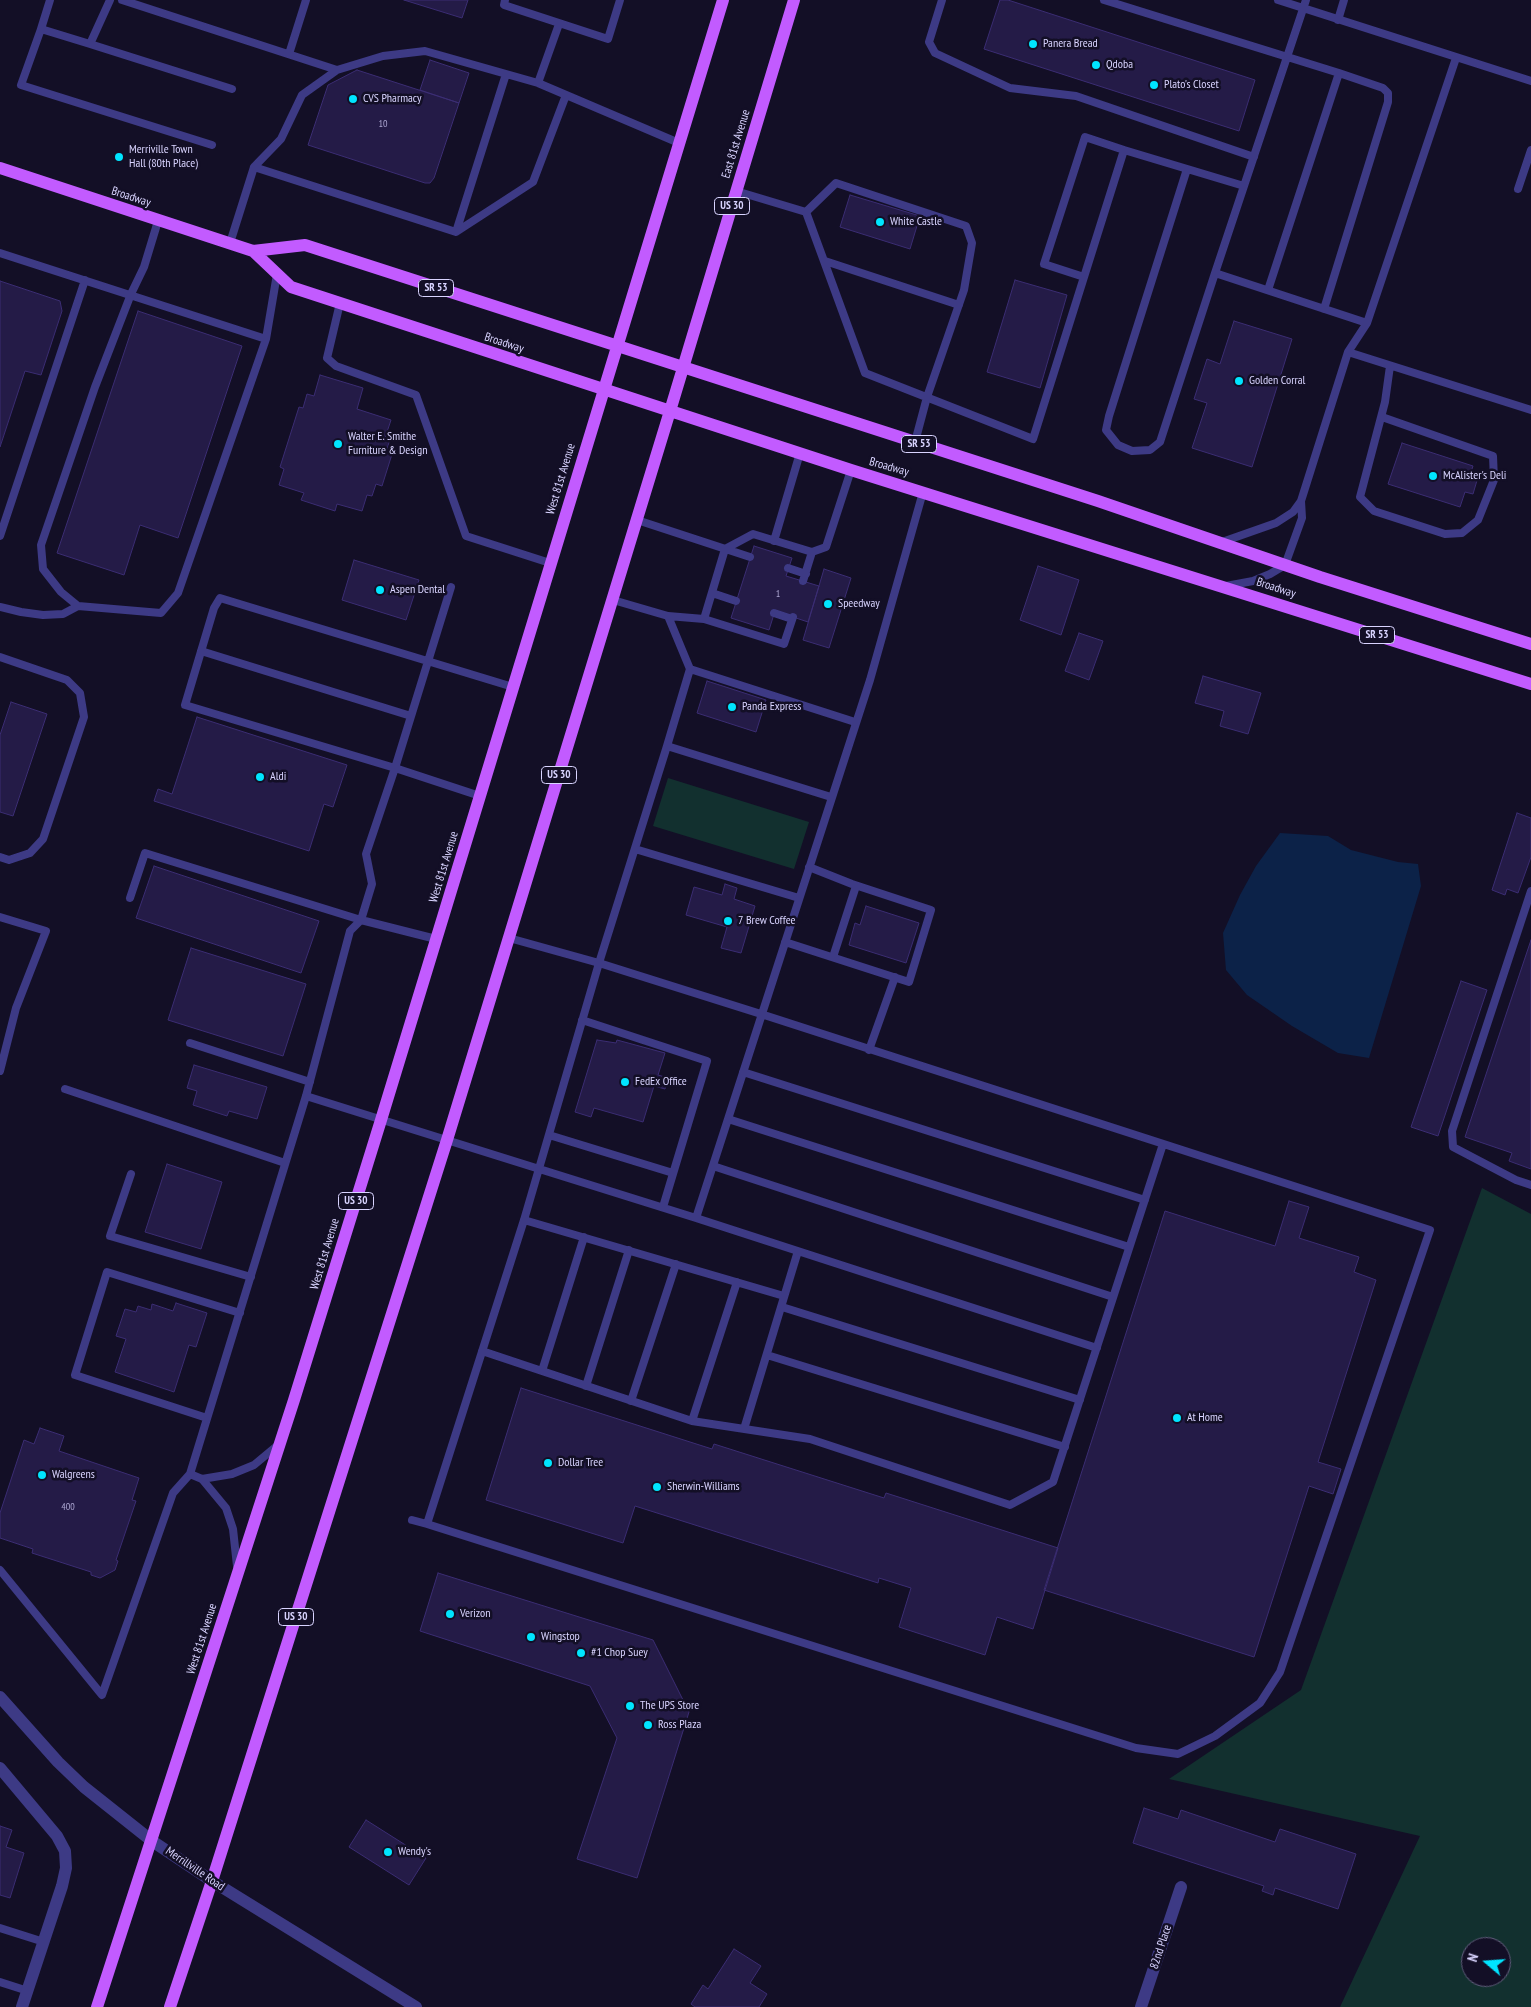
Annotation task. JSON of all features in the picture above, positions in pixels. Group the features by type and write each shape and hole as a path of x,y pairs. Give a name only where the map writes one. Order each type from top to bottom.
{"main road":[{"name":"US 30","path":"603,390 723,0"},
{"name":"East 81st Avenue","path":"670,411 794,0"},
{"name":"Broadway","path":"0,168 253,251 291,287 851,470 1531,684"},
{"name":"Broadway","path":"253,251 305,245 1531,644"},
{"name":"West 81st Avenue","path":"97,2007 280,1443 381,1120 603,390"},
{"name":"US 30","path":"170,2007 212,1881 447,1140 670,411"}],"street":[{"name":"Merrillville Road","path":"0,1697 58,1762 84,1787 152,1841 212,1881 416,2007"},
{"path":"0,1768 57,1836 65,1851 66,1868 62,1886 22,2007"},
{"name":"82nd Place","path":"1142,2007 1181,1887"}],"lane":[{"path":"50,0 21,85 212,145"},
{"path":"90,44 110,0"},
{"path":"122,0 337,70"},
{"path":"289,54 306,0"},
{"path":"506,0 504,6 608,39 620,0"},
{"path":"942,0 929,42 935,53 1010,88 1076,96 1254,157"},
{"path":"1104,0 1339,73 1383,88 1388,93 1388,102 1324,309"},
{"path":"1278,0 1531,81"},
{"path":"1188,169 1106,430 1118,445 1132,451 1150,450 1160,442 1306,0"},
{"path":"1338,20 1344,0"},
{"path":"538,83 559,24"},
{"path":"41,29 232,90"},
{"path":"230,243 254,167 281,139 302,95 337,70 384,56 425,51 538,83 679,143"},
{"path":"1222,542 1276,523 1293,512 1301,501 1348,352 1367,323 1456,58"},
{"path":"1268,290 1339,73"},
{"path":"456,232 506,74"},
{"path":"456,232 533,182 566,94"},
{"path":"1084,277 1044,264 1085,137 1244,186"},
{"path":"806,212 865,373 1033,440 1124,150"},
{"path":"1518,189 1531,150"},
{"path":"254,167 456,232"},
{"path":"806,212 836,183 966,226 972,243 964,290 915,442"},
{"path":"736,191 806,212"},
{"path":"78,606 61,592 43,569 41,545 95,387 131,294 144,267 158,221"},
{"path":"0,254 131,294 266,339"},
{"path":"825,262 959,306"},
{"path":"1216,273 1367,323"},
{"path":"0,607 43,615 63,614 78,606 161,613 178,593 266,339 277,274"},
{"path":"0,536 85,280"},
{"path":"340,303 327,358 336,366 416,395 466,536 550,563"},
{"path":"1348,352 1531,410"},
{"path":"1382,417 1493,456 1494,480 1478,520 1462,533 1445,534 1374,510 1360,497 1382,417 1390,366"},
{"path":"774,541 800,453"},
{"path":"704,619 725,549 752,534 812,552 826,547 851,470"},
{"path":"696,1218 870,680 923,492"},
{"path":"1224,586 1253,581 1285,565 1302,518 1301,501"},
{"path":"637,520 750,557"},
{"path":"788,568 804,577 812,552"},
{"path":"0,1570 102,1695 173,1493 190,1474 306,1096 350,931 361,920 372,884 366,854 452,587"},
{"path":"712,593 736,601"},
{"path":"480,796 395,768 185,705 214,608 220,598 513,687"},
{"path":"613,600 668,616 704,619 784,644 792,618 774,614"},
{"path":"427,1524 524,1220 599,963 690,669 668,616"},
{"path":"201,651 411,716"},
{"path":"0,657 67,680 80,693 84,717 43,839 30,853 9,860 0,857"},
{"path":"690,669 856,722"},
{"path":"667,746 831,797"},
{"path":"635,849 798,898"},
{"path":"130,898 145,853 361,920 436,940"},
{"path":"785,942 909,982 932,910 856,886 809,868"},
{"path":"833,957 856,886"},
{"path":"1531,891 1452,1131 1453,1146 1516,1180 1531,1185"},
{"path":"0,917 46,931 3,1047 0,1071"},
{"path":"412,1520 1136,1748 1178,1754 1215,1736 1260,1703 1280,1672 1430,1230 761,1014 599,963 509,938"},
{"path":"870,1050 895,978"},
{"path":"582,1020 707,1061 663,1207"},
{"path":"190,1043 310,1082"},
{"path":"743,1072 1145,1200"},
{"path":"65,1089 284,1163"},
{"path":"306,1096 663,1207 1097,1348"},
{"path":"728,1119 1129,1247"},
{"path":"549,1135 673,1173"},
{"path":"482,1352 692,1420 810,1439 1010,1505 1053,1482 1163,1144"},
{"path":"713,1166 1113,1297"},
{"path":"131,1174 110,1236 251,1277"},
{"path":"524,1220 784,1296"},
{"path":"542,1372 584,1237"},
{"path":"586,1386 629,1250"},
{"path":"744,1429 798,1251"},
{"path":"631,1401 676,1264"},
{"path":"207,1418 75,1375 108,1272 240,1313"},
{"path":"692,1420 737,1282"},
{"path":"782,1306 1080,1400"},
{"path":"767,1355 1065,1447"},
{"path":"202,1479 232,1474 254,1465 280,1443"},
{"path":"190,1474 202,1479 226,1508 233,1529 238,1572"},
{"path":"0,1928 44,1942"},
{"path":"0,1982 28,1991"}],"green space":[{"path":"668,778 809,822 794,869 653,826"},
{"path":"1482,1188 1531,1214 1531,2007 1340,2007 1420,1836 1169,1779 1301,1690"}],"water":[{"path":"1280,833 1328,836 1351,850 1398,862 1418,864 1421,886 1369,1058 1338,1053 1292,1026 1247,995 1226,970 1223,933 1240,895 1256,866"}],"building":[{"path":"404,0 468,0 462,18"},
{"path":"1000,0 1008,0 1255,80 1239,131 984,49"},
{"path":"430,60 469,73 459,103 420,90"},
{"name":"CVS Pharmacy","path":"357,70 459,103 434,178 430,183 308,145 328,85"},
{"name":"White Castle","path":"850,195 920,216 910,249 840,227"},
{"path":"1015,280 1067,295 1040,388 987,372"},
{"path":"0,281 60,301 62,311 41,375 25,371 0,447"},
{"path":"138,311 242,346 178,538 140,525 124,575 57,553"},
{"name":"Golden Corral","path":"1234,321 1292,339 1252,467 1192,448 1207,403 1194,399 1207,359 1220,364"},
{"name":"Walter E. Smithe Furniture & Design","path":"320,375 363,388 357,409 391,420 385,438 390,439 387,449 393,451 382,486 376,484 372,496 367,495 362,511 337,504 335,511 301,500 304,493 279,485 284,469 280,467 299,407 303,408 307,394 314,396"},
{"name":"McAlister's Deli","path":"1402,443 1473,466 1470,475 1478,477 1473,494 1465,492 1460,507 1388,484"},
{"name":"Speedway","path":"754,546 792,558 786,576 819,586 808,622 775,611 769,630 731,618"},
{"name":"Aspen Dental","path":"354,560 419,580 406,620 342,600"},
{"path":"1038,566 1079,580 1061,635 1020,620"},
{"name":"Speedway","path":"824,569 851,578 829,648 803,640"},
{"path":"1079,633 1103,641 1089,680 1065,671"},
{"path":"1203,676 1261,693 1248,734 1220,726 1224,711 1195,703"},
{"name":"Panda Express","path":"707,681 766,700 756,732 697,713"},
{"path":"11,702 47,714 13,816 0,812 0,735"},
{"name":"Aldi","path":"197,717 347,765 333,807 324,804 309,851 154,801 158,789 172,794"},
{"path":"1517,813 1531,818 1531,857 1518,893 1507,889 1505,895 1492,890"},
{"path":"154,866 319,921 301,973 136,918"},
{"name":"7 Brew Coffee","path":"725,884 737,888 734,899 755,906 741,953 721,948 727,927 686,915 694,887 722,895"},
{"path":"866,906 919,923 906,963 849,945 855,923 860,925"},
{"path":"1531,940 1531,1169 1509,1161 1512,1153 1465,1137"},
{"path":"191,948 306,984 283,1056 168,1020"},
{"path":"1461,981 1487,990 1438,1136 1411,1127"},
{"name":"FedEx Office","path":"597,1040 616,1043 617,1040 665,1053 658,1075 668,1078 665,1089 654,1086 643,1122 594,1108 591,1117 575,1112"},
{"path":"194,1065 267,1087 257,1119 229,1111 227,1116 193,1105 197,1091 187,1088"},
{"path":"167,1164 222,1182 201,1249 145,1232"},
{"path":"1289,1201 1309,1207 1299,1238 1359,1257 1354,1272 1376,1280 1318,1462 1341,1469 1333,1494 1309,1486 1254,1657 1044,1590 1165,1211 1275,1246"},
{"path":"176,1303 207,1313 196,1347 189,1345 174,1392 115,1372 126,1339 116,1336 125,1309 136,1312 138,1306 151,1310 152,1304 173,1311"},
{"path":"521,1388 712,1449 714,1444 884,1498 886,1493 1058,1548 1033,1629 997,1617 985,1655 899,1627 911,1588 879,1578 878,1583 635,1506 623,1543 486,1500"},
{"name":"Walgreens","path":"40,1428 64,1436 59,1451 139,1478 132,1500 136,1501 116,1560 118,1561 115,1570 100,1578 91,1575 91,1572 32,1553 33,1549 0,1538 0,1513 24,1440 34,1444"},
{"name":"Ross Plaza","path":"438,1573 653,1640 689,1712 637,1878 577,1859 617,1738 590,1686 420,1631"},
{"path":"1144,1808 1178,1819 1181,1810 1275,1842 1280,1829 1356,1854 1338,1909 1275,1888 1273,1895 1262,1891 1264,1886 1133,1843"},
{"name":"Wendy's","path":"366,1820 426,1858 409,1885 349,1847"},
{"path":"0,1826 12,1830 6,1847 24,1853 10,1898 0,1895"},
{"path":"734,1949 761,1966 750,1983 767,1994 759,2007 695,2007 691,2004 703,1985 708,1989"}],"place":[{"name":"Panera Bread","path":"1033,44"},
{"name":"Qdoba","path":"1096,65"},
{"name":"Plato's Closet","path":"1154,85"},
{"name":"CVS Pharmacy","path":"353,99"},
{"name":"Merriville Town Hall (80th Place)","path":"119,157"},
{"name":"White Castle","path":"880,222"},
{"name":"Golden Corral","path":"1239,381"},
{"name":"Walter E. Smithe Furniture & Design","path":"338,444"},
{"name":"McAlister's Deli","path":"1433,476"},
{"name":"Aspen Dental","path":"380,590"},
{"name":"Speedway","path":"828,604"},
{"name":"Panda Express","path":"732,707"},
{"name":"Aldi","path":"260,777"},
{"name":"7 Brew Coffee","path":"728,921"},
{"name":"FedEx Office","path":"625,1082"},
{"name":"At Home","path":"1177,1418"},
{"name":"Dollar Tree","path":"548,1463"},
{"name":"Walgreens","path":"42,1475"},
{"name":"Sherwin-Williams","path":"657,1487"},
{"name":"Verizon","path":"450,1614"},
{"name":"Wingstop","path":"531,1637"},
{"name":"#1 Chop Suey","path":"581,1653"},
{"name":"The UPS Store","path":"630,1706"},
{"name":"Ross Plaza","path":"648,1725"},
{"name":"Wendy's","path":"388,1852"}]}
